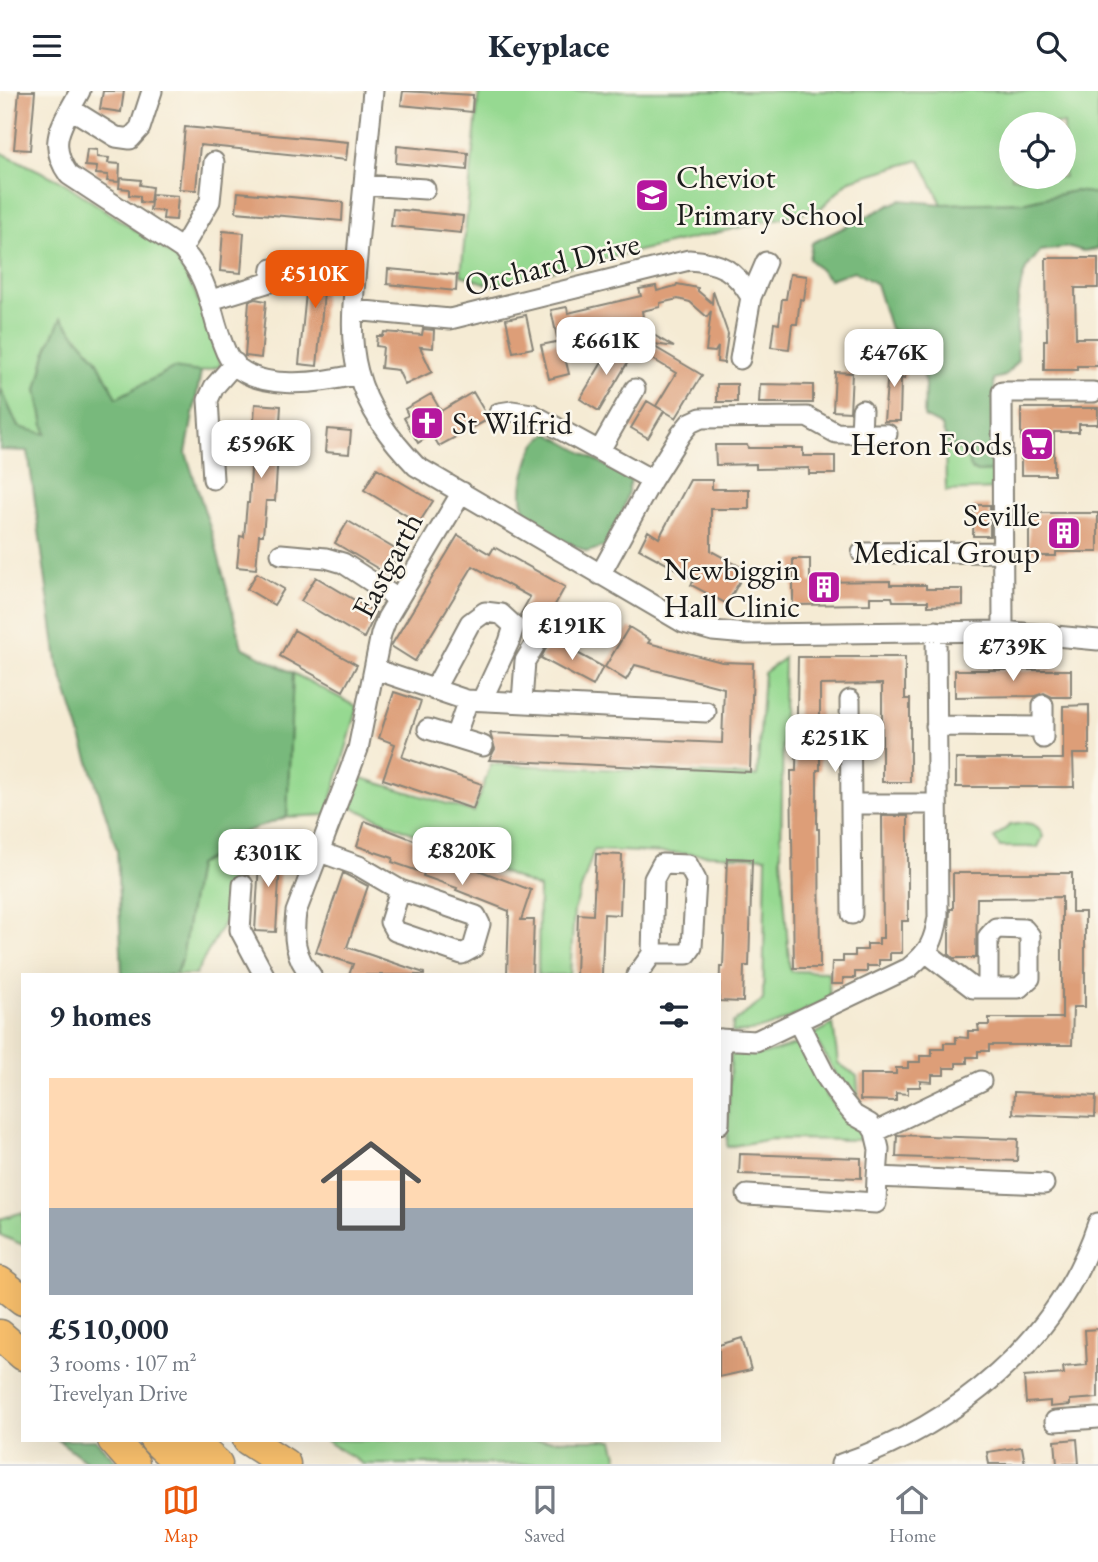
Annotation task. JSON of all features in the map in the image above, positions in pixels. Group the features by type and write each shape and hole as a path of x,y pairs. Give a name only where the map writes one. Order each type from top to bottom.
{"highway":[{"path":"0,1268 21,1283"},
{"path":"0,1282 21,1298"},
{"path":"0,1313 21,1329"},
{"path":"0,1335 21,1353"},
{"path":"115,1442 134,1464"},
{"path":"157,1442 180,1464"},
{"path":"192,1442 216,1464"},
{"path":"251,1442 285,1464"}],"street":[{"path":"80,91 59,130 56,146 60,163 69,175 182,249 195,264 211,300 226,354 248,376 294,384 335,380 358,374"},
{"path":"71,109 116,138 130,139 141,128 152,91"},
{"path":"373,91 353,310 354,350 358,374 375,414 392,441 416,466 684,622 713,631 746,634 1003,631 1098,640"},
{"path":"182,249 210,201 214,162"},
{"path":"364,185 425,189"},
{"name":"Orchard Drive","path":"353,310 450,319 689,260 716,264 730,270 742,281 751,297"},
{"path":"740,359 751,297 766,263"},
{"path":"211,300 270,282 272,269"},
{"path":"213,479 208,401 214,387 235,363"},
{"path":"600,450 635,389"},
{"path":"1003,631 1002,392 1093,392"},
{"path":"861,433 862,410"},
{"path":"499,413 512,411 532,414 652,480"},
{"path":"600,575 652,480 690,423 701,418 807,417 836,433 887,434"},
{"name":"Eastgarth","path":"309,973 302,965 293,937 296,912 358,749 387,618 462,492"},
{"path":"862,553 1003,552"},
{"path":"281,554 326,558 343,563 398,599"},
{"path":"434,690 470,623 485,611 501,614 514,626 509,642 455,737"},
{"path":"721,1039 756,1041 909,968 927,953 935,936 938,918 936,631"},
{"path":"522,702 525,661 536,643"},
{"name":"Eastgarth","path":"374,670 475,700 706,712"},
{"path":"850,700 852,913"},
{"path":"936,726 1043,733 1043,705"},
{"path":"428,729 483,746"},
{"path":"851,804 937,804"},
{"path":"320,852 359,866 400,890"},
{"path":"638,973 652,954 654,879 662,864 688,865 696,880 692,947 687,954 652,954"},
{"path":"243,885 240,930 263,973"},
{"path":"927,953 973,988 988,988"},
{"path":"747,1195 876,1203 879,1149 875,1132 870,1124 854,1115 841,1099 826,1077 798,1022"},
{"path":"875,1132 981,1081"},
{"path":"877,1177 1044,1184"},
{"path":"849,1463 935,1422 990,1381 1028,1344 1048,1318 1097,1230"},
{"path":"1055,1421 1098,1417"}],"green space":[{"name":"Cheviot Primary School","path":"479,91 1098,91 1098,194 1074,191 1026,202 942,204 920,160 850,180 820,209 491,285 461,275"},
{"path":"0,152 63,182 175,257 195,292 221,366 201,372 173,369 117,398 96,358 37,390 46,435 18,427 0,387"},
{"path":"1074,191 1098,194 1098,249 1083,251 1070,247 1040,251 1026,269 1018,302 1018,360 1005,376 994,379 996,471 977,472 971,469 966,456 947,438 942,426 924,417 922,353 902,335 890,329 876,284 854,271 829,279 809,259 812,243 900,200 942,204 1026,202"},
{"path":"61,318 96,358 117,398 173,368 201,372 186,453 215,543 242,647 293,673 287,817 239,834 238,843 197,865 182,959 176,973 122,973 117,850 57,661 28,451 0,450 0,387 18,427 46,434 37,390 47,349"},
{"path":"548,433 631,480 622,514 607,546 587,552 545,531 527,514 522,488 526,469 533,449"},
{"path":"945,438 965,454 971,469 977,472 996,471 996,489 946,491"},
{"path":"784,658 781,857 790,971 828,972 830,998 771,1026 732,1033 733,1023 763,1000 766,857 594,850 574,911 570,973 538,973 539,888 351,807 362,778 474,812 491,764 757,776 764,673"},
{"path":"293,673 358,707 327,815 287,817"},
{"path":"1025,823 1039,828 1043,837 1038,847 1000,847 994,838 1010,825"},
{"path":"238,843 231,910 196,973 176,973 182,959 197,865"},
{"path":"833,1024 838,1063 857,1076 859,1106 850,1098 813,1035"},
{"path":"798,1044 832,1102 860,1127 860,1140 771,1139 727,1147 731,1054 765,1054"},
{"path":"21,1213 21,1244 0,1235 0,1219"},
{"path":"61,1442 98,1442 119,1464 90,1464"},
{"path":"328,1442 614,1442 619,1464 363,1464"}],"building":[{"path":"19,91 35,91 30,150 14,149"},
{"path":"103,91 124,91 121,112 100,109"},
{"path":"403,91 473,95 472,112 401,105"},
{"path":"185,127 348,142 346,160 200,145 196,190 179,189"},
{"path":"397,146 468,153 467,170 396,163"},
{"path":"87,149 97,150 97,157 109,158 108,163 120,164 119,182 107,181 108,175 96,174 97,167 85,166"},
{"path":"120,178 141,180 140,185 152,187 150,203 140,202 140,196 129,195 129,189 119,188"},
{"path":"238,192 343,202 342,221 236,212"},
{"path":"152,194 178,196 176,220 163,219 164,211 150,210"},
{"path":"393,209 463,216 461,233 391,226"},
{"path":"223,231 244,233 241,273 220,271"},
{"path":"1046,258 1098,258 1098,288 1075,288 1076,338 1098,338 1098,366 1077,366 1077,370 1044,370 1044,340 1047,340"},
{"path":"309,262 339,265 337,283 325,282 317,366 299,364"},
{"path":"388,269 457,275 456,291 387,284"},
{"path":"790,274 807,276 804,300 800,299 797,324 792,324 789,349 771,347 774,323 779,324 782,299 786,299"},
{"path":"677,284 698,288 712,303 713,291 728,334 724,363 717,362 718,347 715,352 706,351 711,311 707,317 690,302 678,299 642,311 643,317 557,337 551,310 567,307 568,313 641,296 639,289 656,286 657,291"},
{"path":"249,301 266,301 261,358 245,356"},
{"path":"526,315 533,348 513,352 506,319"},
{"path":"423,329 434,330 433,348 420,347 432,372 405,385 398,370 381,368 383,347 376,346 377,336 383,336 384,332 422,335"},
{"path":"647,331 674,347 648,343 702,375 676,418 656,406 676,373 636,349"},
{"path":"561,341 569,374 549,379 541,345"},
{"path":"613,344 632,355 599,411 580,399"},
{"path":"889,358 906,359 905,379 901,378 900,421 884,421"},
{"path":"835,372 852,373 850,412 833,411"},
{"path":"717,384 737,384 737,402 717,402"},
{"path":"760,384 813,385 813,403 759,403"},
{"path":"473,392 489,419 439,446 432,434 418,443 404,418 408,415 405,409 431,394 441,411"},
{"path":"647,401 664,411 648,438 631,428"},
{"path":"255,404 281,406 275,501 266,501 256,569 237,567 240,536 244,537 249,503"},
{"path":"1021,408 1098,408 1098,424 1079,424 1079,432 1054,432 1054,475 1021,475"},
{"path":"327,429 351,431 349,454 325,452"},
{"path":"715,445 803,448 803,456 835,456 835,474 809,474 809,468 756,469 756,464 716,465"},
{"path":"377,468 433,501 419,523 364,490"},
{"path":"690,480 712,480 712,489 749,489 749,509 711,509 711,551 746,570 727,604 691,585 695,579 639,549 648,531 659,538"},
{"path":"974,505 990,505 990,536 973,536"},
{"name":"Seville Medical Group","path":"1029,513 1098,513 1098,552 1056,552 1056,556 1037,556 1037,552 1029,552"},
{"path":"348,521 400,552 387,574 335,543"},
{"path":"458,535 490,554 494,547 565,587 541,630 525,622 520,615 530,597 473,566 415,661 391,646"},
{"path":"793,559 810,559 810,582 890,581 890,585 926,585 926,589 963,589 963,605 928,606 928,601 893,601 892,597 870,597 870,604 793,605"},
{"path":"257,573 284,589 274,605 247,589"},
{"path":"316,577 376,613 364,638 301,601"},
{"path":"629,627 650,640 648,643 722,662 753,663 750,772 489,760 495,749 490,733 722,743 724,688 635,665 626,680 605,667"},
{"path":"294,630 357,665 343,691 280,656"},
{"path":"546,636 603,667 593,686 541,658 548,644"},
{"path":"798,657 905,657 905,699 910,699 910,782 882,782 882,684 820,685 817,829 820,968 794,968 791,771 796,771"},
{"path":"955,670 1071,670 1071,697 1052,697 1044,693 1035,696 955,697"},
{"path":"394,692 421,701 402,757 482,784 473,809 383,779 395,744 379,738"},
{"path":"1089,705 1089,754 1073,754 1074,787 956,787 956,759 1063,759 1063,706"},
{"path":"882,816 908,816 908,921 902,921 902,953 890,953 890,960 879,960 879,966 867,966 867,972 855,972 855,978 843,978 843,984 831,984 832,962 843,962 843,956 855,956 855,950 867,950 867,944 879,944 879,938 883,938"},
{"path":"365,821 432,847 431,852 531,890 521,920 534,920 532,973 507,973 509,911 423,876 424,873 392,862 393,858 357,846"},
{"path":"260,845 281,846 276,932 255,931"},
{"path":"596,854 622,855 620,915 604,914 602,973 576,973 578,914 593,915"},
{"path":"727,858 752,859 749,966 744,966 743,1002 721,1001 720,967 723,967"},
{"path":"343,873 368,886 347,947 424,973 350,973 353,964 316,952"},
{"path":"953,873 1072,873 1072,912 1085,912 1085,1007 1073,1007 1072,1045 989,1045 989,1051 978,1051 978,1057 967,1057 967,1063 956,1063 956,1068 944,1068 944,1075 932,1075 932,1082 920,1081 920,1087 908,1087 908,1094 896,1093 896,1101 860,1100 860,1074 896,1074 896,1068 908,1068 908,1062 920,1062 920,1056 932,1056 932,1049 944,1049 944,1043 956,1043 956,1037 968,1038 968,1031 979,1031 978,1025 989,1025 989,1018 1062,1018 1062,897 977,898 976,958 953,958 949,954 949,933 950,909 953,909"},
{"path":"1014,1092 1096,1096 1095,1117 1013,1114"},
{"path":"897,1135 1018,1139 1017,1161 896,1157"},
{"path":"740,1154 861,1158 861,1178 739,1174"},
{"path":"1098,1329 1098,1398 1070,1400 1070,1405 1050,1407 1050,1401 1026,1403 1024,1377 1064,1374 1063,1367 1087,1365 1085,1330"},
{"path":"742,1338 751,1370 721,1377 721,1344"},
{"path":"1077,1439 1079,1464 1057,1464 1055,1441"},
{"path":"1022,1447 1025,1464 989,1464 987,1452"}],"place":[{"name":"Cheviot Primary School","path":"652,195"},
{"name":"St Wilfrid","path":"427,423"},
{"name":"Heron Foods","path":"1037,444"},
{"name":"Seville Medical Group","path":"1064,533"},
{"name":"Newbiggin Hall Clinic","path":"824,587"}]}
